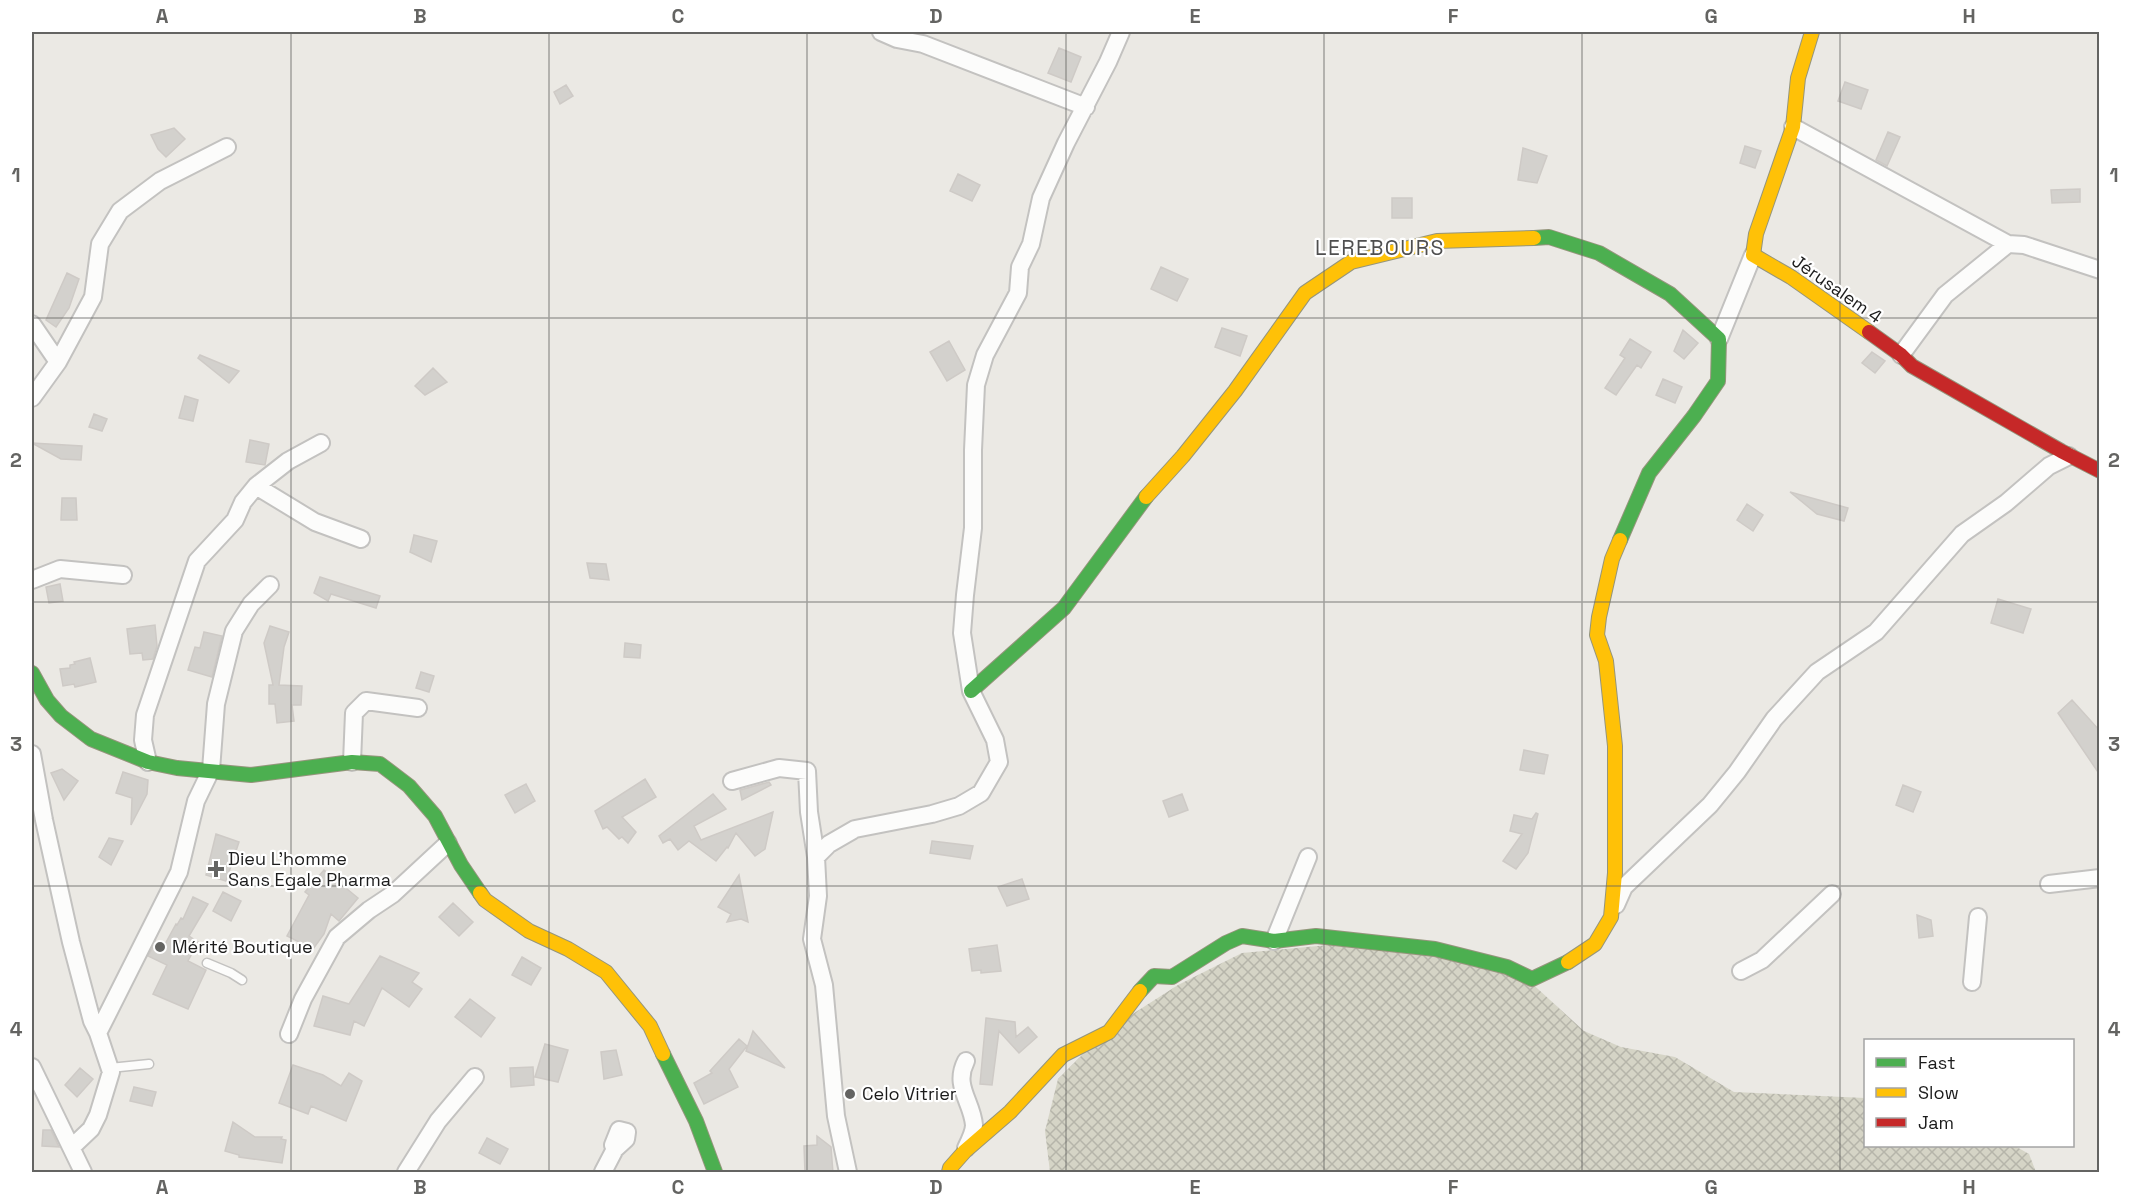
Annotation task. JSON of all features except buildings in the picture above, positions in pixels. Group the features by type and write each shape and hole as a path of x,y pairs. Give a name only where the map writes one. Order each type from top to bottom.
{"street":[{"path":"881,32 897,39 923,44 1086,107"},
{"path":"816,856 829,844 855,829 932,814 959,806 981,793 999,762 995,740 971,691 962,633 974,528 973,450 976,385 985,355 1018,293 1020,267 1030,244 1041,198 1061,152 1086,107 1121,32"},
{"path":"1611,917 1615,873 1615,746 1606,661 1597,635 1599,616 1612,560 1649,473 1694,416 1718,381 1719,339 1753,255 1756,234 1794,127 1798,78 1812,32"},
{"path":"1794,127 2008,244 2024,245 2100,270"},
{"path":"32,398 58,362 93,297 100,244 120,211 160,181 226,147"},
{"path":"971,691 1064,608 1148,494 1183,456 1235,391 1305,293 1351,262 1437,241 1549,237 1599,254 1670,294 1719,339"},
{"path":"1901,354 1945,295 2008,244"},
{"name":"Jérusalem 4","path":"1753,255 1791,277 1901,354 1912,366 2069,456 2100,471"},
{"path":"32,324 58,362"},
{"path":"148,762 143,740 145,715 197,561 235,520 243,502 256,486 288,461 321,443"},
{"path":"947,1171 1010,1112 1063,1054 1109,1032 1146,983 1154,976 1172,977 1226,943 1242,936 1274,941 1316,936 1435,949 1507,966 1532,979 1570,961 1594,944 1611,917 1624,887 1710,805 1737,772 1774,719 1810,679 1876,632 1962,534 2007,503 2049,466 2069,456"},
{"path":"256,486 315,522 362,539"},
{"path":"32,580 60,569 123,575"},
{"path":"98,1033 179,872 196,801 211,770 216,704 234,631 251,604 270,585"},
{"path":"32,673 47,700 61,716 91,739 148,762 177,768 251,775 352,762 380,764 410,786 435,816 464,870 485,900 529,932 568,949 606,972 650,1026 696,1121 715,1173"},
{"path":"352,762 354,714 366,701 418,708"},
{"path":"32,754 71,942 92,1021 111,1072 98,1115 90,1129 72,1148"},
{"path":"732,781 779,768 807,771 818,896 812,939 824,985 836,1116 848,1173"},
{"path":"289,1034 303,999 337,937 369,910 393,894 448,843"},
{"path":"1274,941 1308,856"},
{"path":"2049,884 2100,878"},
{"path":"1741,971 1762,960 1832,894"},
{"path":"1972,982 1978,917"},
{"path":"965,1152 974,1127 962,1088 960,1072 966,1061"},
{"path":"32,1067 83,1173"},
{"path":"406,1173 438,1121 475,1077"},
{"path":"603,1173 615,1149 626,1139 627,1131 619,1130 613,1145"}],"lane":[{"path":"207,963 242,980"},
{"path":"110,1068 149,1064"}],"shaded area":[{"path":"1339,944 1441,949 1527,979 1584,1031 1621,1047 1675,1057 1734,1092 1864,1098 1864,1147 2017,1147 2029,1154 2036,1172 1050,1172 1045,1131 1058,1079 1106,1031 1178,985 1242,953"}],"traffic: fast":[{"path":"1534,238 1549,237 1599,253 1670,294 1719,339 1718,381 1694,416 1649,473 1620,540"},
{"path":"971,691 1064,608 1146,497"},
{"path":"32,673 47,700 61,716 91,739 148,762 177,768 251,775 352,762 380,764 409,786 435,816 461,865 480,893"},
{"path":"1140,991 1154,976 1172,977 1226,943 1242,936 1274,941 1316,936 1435,949 1507,967 1532,979 1568,962"},
{"path":"663,1054 696,1121 715,1172"}],"traffic: slow":[{"path":"1812,32 1798,78 1793,127 1756,234 1753,255 1791,277 1869,332"},
{"path":"1146,497 1183,456 1235,391 1305,293 1351,262 1437,241 1534,238"},
{"path":"1568,962 1595,944 1611,917 1615,873 1615,746 1606,661 1597,635 1612,559 1620,540"},
{"path":"480,893 485,900 529,931 568,949 606,972 650,1026 663,1054"},
{"path":"949,1172 965,1151 1010,1112 1063,1055 1109,1032 1140,991"}],"traffic: jam":[{"path":"1869,332 1901,355 1912,366 2100,471"}],"place":[{"name":"Dieu L'homme Sans Egale Pharma","path":"216,869"},
{"name":"Mérité Boutique","path":"160,947"},
{"name":"Celo Vitrier","path":"850,1094"}],"district":[{"name":"LEREBOURS","path":"1380,248"}]}
